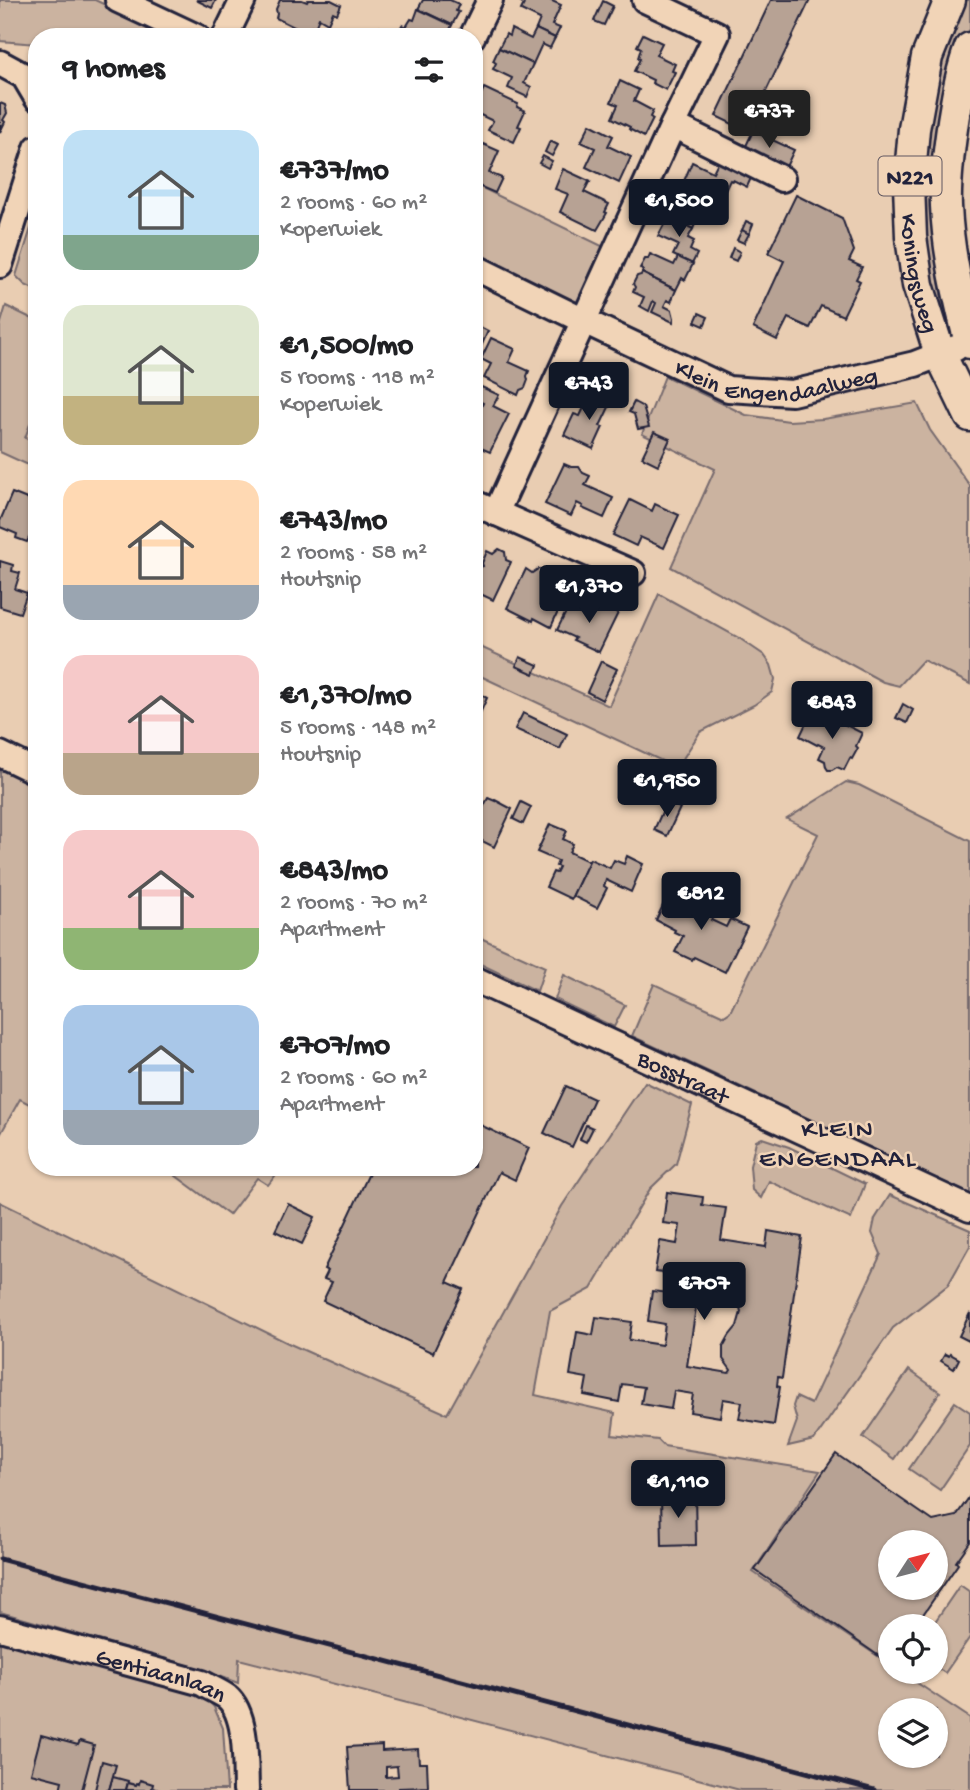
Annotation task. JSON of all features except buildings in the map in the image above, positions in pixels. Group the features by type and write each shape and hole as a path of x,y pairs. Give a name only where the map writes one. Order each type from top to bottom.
{"main road":[{"name":"Koningsweg","path":"950,0 927,57 914,129 909,185 911,237 918,285 940,354 970,416"},
{"name":"Koningsweg","path":"970,48 954,115 946,204 951,256 970,343"}],"street":[{"path":"118,0 178,28"},
{"path":"229,28 243,0"},
{"path":"476,28 490,0"},
{"path":"633,573 485,508 584,321 717,34 645,0"},
{"path":"0,64 24,76 28,83"},
{"path":"673,125 782,179"},
{"path":"0,265 28,176"},
{"name":"Klein Engendaalweg","path":"483,271 728,389 792,393 915,364 970,343"},
{"path":"0,754 28,768"},
{"name":"Bosstraat","path":"483,983 970,1209"},
{"name":"Gentiaanlaan","path":"0,1628 202,1684 226,1697 237,1709 244,1744 246,1790"}],"shaded area":[{"path":"0,0 95,0 154,28 28,28 28,43 0,41"},
{"path":"959,0 970,0 970,29 954,68 933,212 936,261 944,315 939,316 914,215 934,62"},
{"path":"483,188 606,248 580,304 483,257"},
{"path":"28,238 28,286 16,276"},
{"path":"6,306 28,317 28,430 25,438 28,439 28,465 0,452 0,326"},
{"path":"665,376 746,415 789,421 823,419 917,403 930,430 970,486 970,684 923,660 899,686 883,682 671,567 715,469 642,434"},
{"path":"659,594 739,638 764,655 771,665 775,679 772,692 754,705 700,732 677,768 483,677 483,648 609,706"},
{"path":"0,767 28,781 28,1103 20,1099 0,1135"},
{"path":"846,782 859,785 970,841 970,1194 632,1036 654,984 724,1016 730,1012 818,834 787,819"},
{"path":"483,939 545,967 537,991 483,965"},
{"path":"564,975 625,1005 614,1027 555,999"},
{"path":"645,1082 692,1105 676,1164 650,1189 591,1289 550,1311 535,1395 615,1413 612,1435 658,1440 664,1446 820,1471 753,1572 878,1656 878,1684 919,1684 940,1698 878,1698 878,1768 948,1768 948,1703 970,1718 970,1790 740,1790 239,1659 238,1683 201,1669 0,1612 0,1202 290,1344 447,1414 562,1206"},
{"path":"762,1138 789,1147 865,1184 851,1219 769,1181 761,1198 752,1190 750,1166 756,1141"},
{"path":"176,1176 275,1176 268,1185 257,1178 229,1215"},
{"path":"890,1195 970,1230 970,1246 948,1285 893,1328 814,1440 788,1446 797,1421 793,1406 796,1397 811,1404 881,1254 872,1233 875,1219"},
{"path":"909,1370 940,1392 894,1459 863,1437"},
{"path":"955,1402 970,1412 970,1446 940,1490 909,1469"},
{"path":"960,1585 970,1592 970,1637 948,1669 948,1614 940,1614"},
{"path":"0,1640 201,1693 214,1707 223,1728 227,1790 0,1790"}],"railway":[{"path":"0,1559 874,1790"}],"district":[{"name":"KLEIN ENGENDAAL","path":"838,1142"}]}
